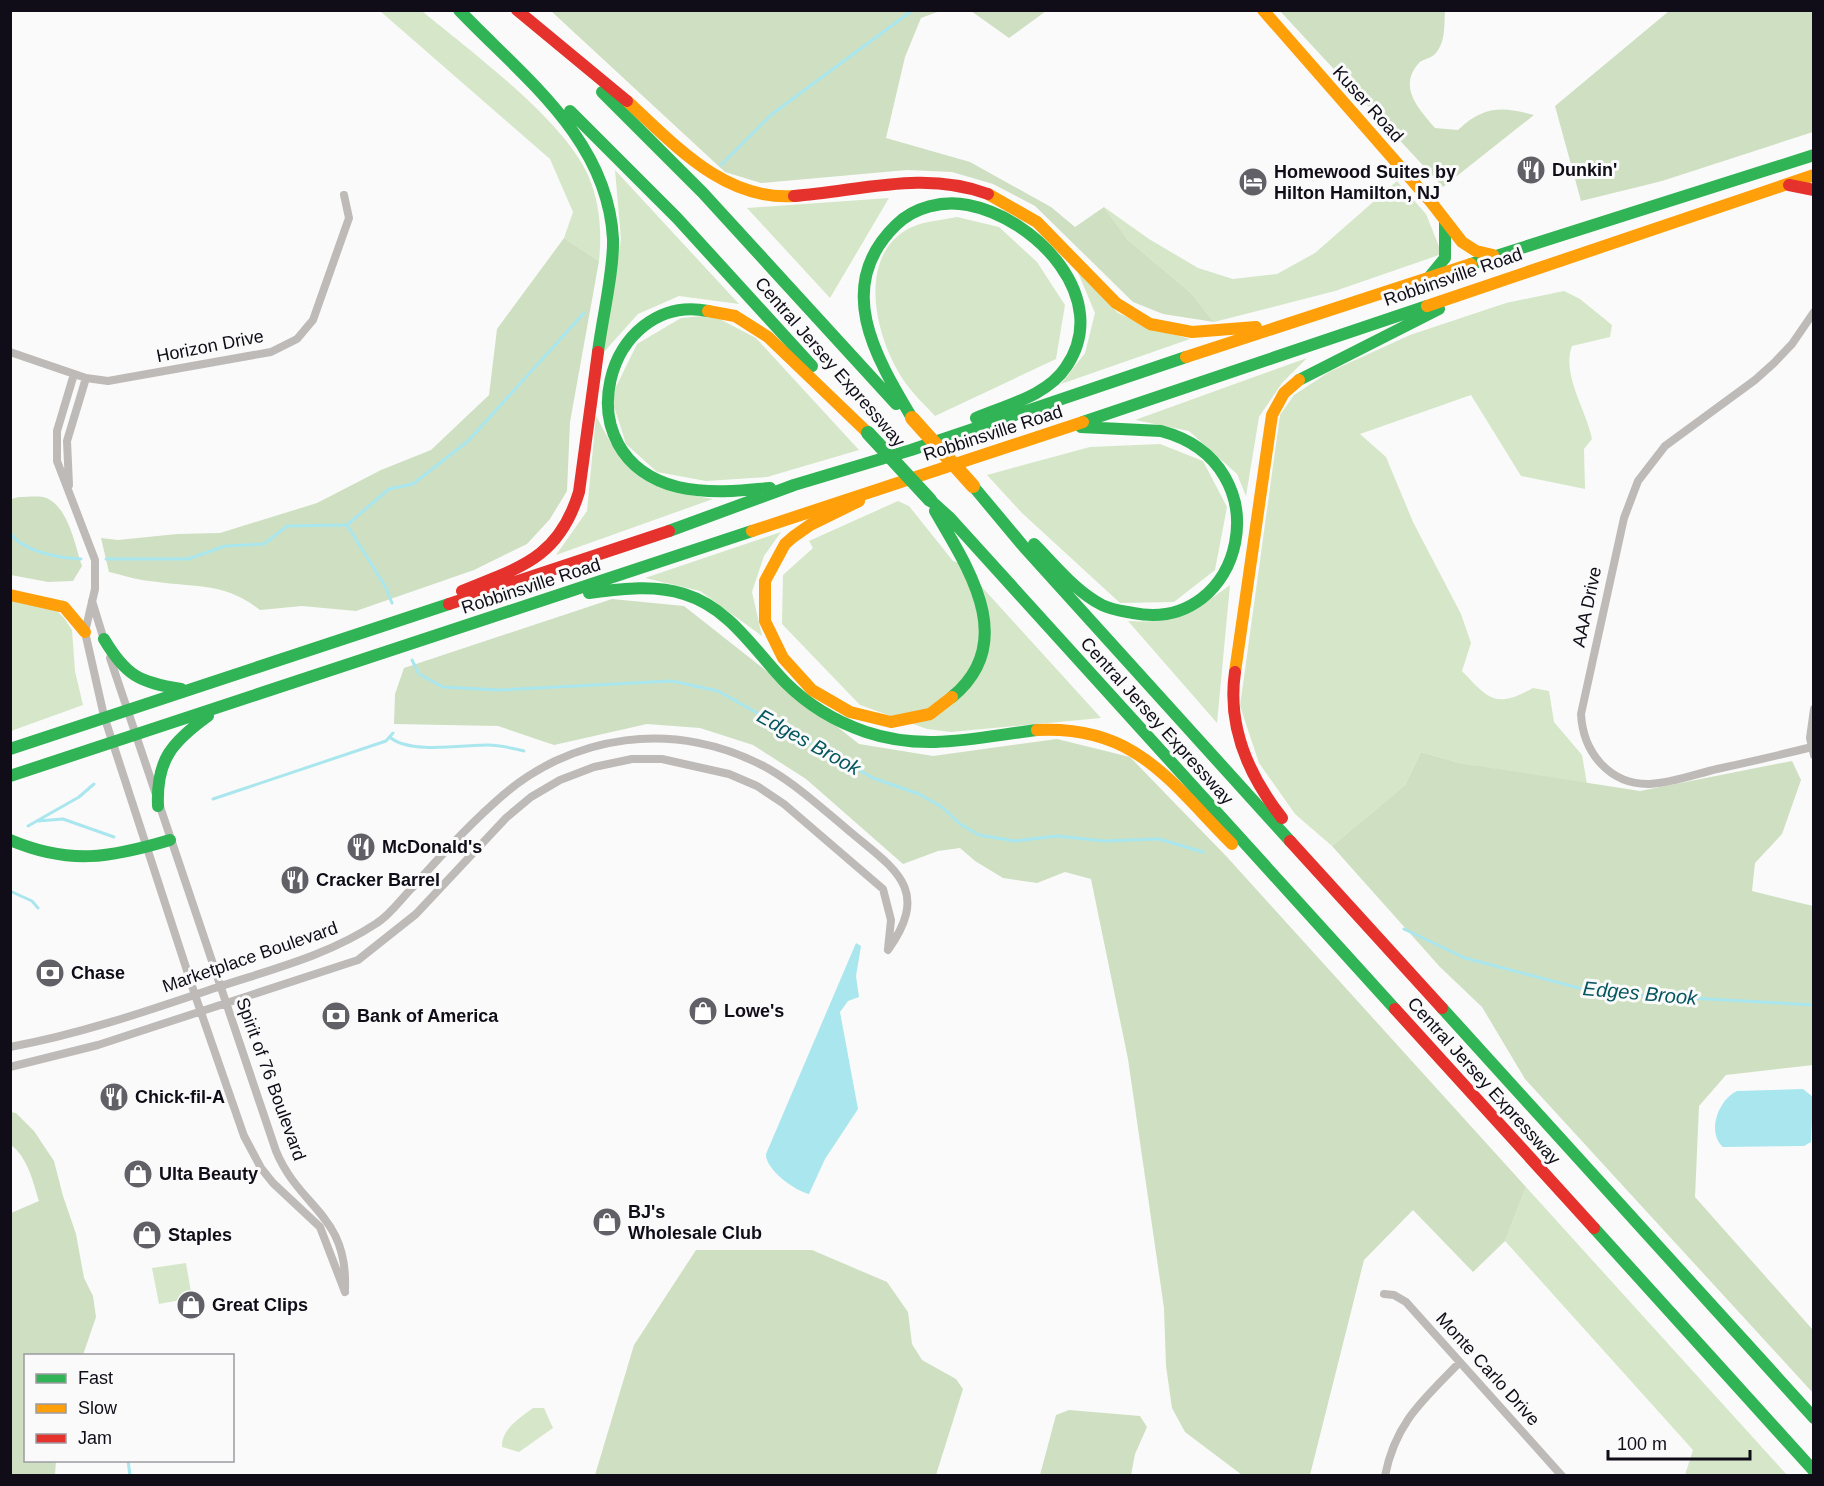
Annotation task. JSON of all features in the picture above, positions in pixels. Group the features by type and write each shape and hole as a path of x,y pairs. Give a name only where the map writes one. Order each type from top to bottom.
{"main road":[{"name":"Central Jersey Expressway","path":"459,10 536,79 643,182 816,370 868,433 930,500 950,518 1814,1471"},
{"path":"387,623 530,562 548,550 563,532 571,518 579,492 613,242 607,193 588,147 563,115 459,10"},
{"name":"Central Jersey Expressway","path":"515,10 686,176 895,403 912,418 1024,547 1814,1418"},
{"path":"515,10 615,90 698,166 726,184 762,195 781,197 910,181 970,188 1008,203 1044,228 1113,300 1140,319 1169,330 1187,332 1274,327"},
{"name":"Kuser Road","path":"1263,10 1431,202 1462,242 1476,251 1493,255"},
{"name":"Robbinsville Road","path":"10,750 104,716 631,545 794,485 938,440 1431,275 1814,155"},
{"name":"Robbinsville Road","path":"10,776 1069,427 1501,279 1814,176"},
{"path":"1786,184 1814,190"},
{"path":"912,418 884,371 868,332 863,292 868,262 884,235 914,213 951,203 982,208 1017,224 1039,242 1059,264 1076,294 1080,307 1081,335 1072,361 1054,381 1024,397 963,423 938,440"},
{"path":"1431,275 1445,258 1445,222"},
{"path":"1398,960 1265,797 1245,759 1238,737 1232,694 1269,428 1272,416 1284,393 1304,376 1501,279"},
{"path":"794,485 736,491 703,491 665,483 640,471 614,436 606,406 609,375 618,355 630,338 654,319 682,309 710,309 737,317 775,343 868,433"},
{"path":"973,486 1086,595 1109,609 1124,614 1153,617 1179,611 1204,597 1230,564 1239,535 1237,505 1233,491 1218,466 1199,448 1172,434 1134,429 1069,427"},
{"path":"889,486 810,526 789,540 771,562 762,589 765,622 785,659 812,688 848,713 863,719 894,723 921,718 935,712 964,688 980,657 985,628 979,596 954,543 930,500"},
{"path":"559,596 662,589 701,600 732,621 804,699 841,722 882,737 925,744 949,743 1051,728 1068,728 1101,735 1121,743 1151,764 1244,856 1361,983 1509,1135"},
{"path":"10,595 64,607 85,632"},
{"path":"104,639 117,664 134,679 184,690"},
{"path":"158,806 156,785 162,763 171,746 221,707"},
{"path":"10,840 64,858 103,858 170,840"}],"street":[{"name":"Horizon Drive","path":"10,352 86,378 122,379 271,352 297,339 313,320 349,218 344,195"},
{"name":"AAA Drive","path":"1813,751 1666,782 1639,783 1617,777 1597,761 1585,740 1581,714 1624,518 1638,480 1665,446 1755,381 1774,363 1792,345 1814,312"},
{"path":"74,374 57,431 57,461 95,560 92,600 85,632"},
{"path":"69,488 68,441 86,378"},
{"name":"Spirit of 76 Boulevard","path":"85,632 104,716 200,1012 252,1152 273,1183 320,1227 345,1292 346,1270 330,1222 293,1183 283,1168 134,735 92,600"},
{"path":"1813,751 1814,709"},
{"name":"Marketplace Boulevard","path":"10,1047 62,1036 334,949 380,921 470,826 519,781 539,768 606,742 666,737 694,740 737,754 797,788 886,862 908,890 909,904 899,934 888,950 891,920 883,889 784,804 757,786 729,774 662,759 632,759 594,767 560,780 531,797 506,818 416,914 358,960 98,1045 10,1067"},
{"name":"Monte Carlo Drive","path":"1384,1294 1394,1295 1406,1302 1562,1476"},
{"path":"1385,1476 1395,1438 1418,1405 1459,1363"}],"green space":[{"path":"380,11 422,11 514,87 558,131 576,154 592,186 599,217 599,261 564,238 573,212 550,159"},
{"path":"551,11 940,11 921,18 905,57 886,138 970,162 1051,207 1075,227 1104,207 1128,240 1190,292 1214,322 1163,314 1133,302 1035,206 993,184 952,172 907,170 761,183 725,172"},
{"path":"971,11 1046,11 1009,38"},
{"path":"1280,11 1445,11 1444,34 1438,51 1418,64 1410,81 1410,90 1417,106 1435,128 1458,130 1476,116 1493,110 1512,110 1534,115 1443,187"},
{"path":"1669,11 1813,11 1813,132 1662,181 1581,201 1555,106"},
{"path":"615,170 739,304 679,296 638,314 603,353 621,239"},
{"path":"1397,181 1426,214 1442,254 1335,291 1214,322 1190,292 1128,240 1104,207 1149,239 1198,268 1233,279 1277,274 1315,253"},
{"path":"889,198 830,298 747,208"},
{"path":"957,217 999,227 1037,262 1065,305 1056,359 935,416 907,385 886,347 879,324 876,278 882,257 894,240 917,225"},
{"path":"564,238 599,261 570,422 567,491 550,519 527,544 474,570 356,611 302,606 260,610 233,594 221,590 135,579 109,572 101,538 118,540 177,534 220,533 317,503 381,470 431,450 489,395 497,329"},
{"path":"1076,268 1118,313 1154,329 1190,339 1061,384 1085,353 1095,313"},
{"path":"1564,291 1580,299 1612,325 1610,337 1572,346 1569,357 1572,380 1592,439 1584,449 1585,489 1521,476 1471,395 1360,434 1386,457 1413,522 1461,614 1471,643 1462,671 1493,698 1510,698 1533,688 1549,691 1554,722 1582,755 1587,784 1460,763 1421,752 1405,785 1332,846 1295,814 1259,763 1240,706 1280,415 1294,395 1329,372 1410,335 1506,303"},
{"path":"712,315 756,338 859,450 767,477 706,481 657,472 626,444 611,397 637,344 681,318"},
{"path":"1307,358 1282,383 1259,417 1246,496 1237,474 1189,431 1135,420"},
{"path":"596,416 619,455 640,477 669,490 713,499 556,555 587,511"},
{"path":"1160,444 1203,461 1227,507 1215,570 1174,602 1120,603 1022,513 987,475 1090,447"},
{"path":"43,497 52,501 59,508 69,526 82,566 73,581 48,582 11,575 11,499"},
{"path":"898,501 909,506 953,561 961,564 1101,718 951,732 927,729 860,705 782,624 783,575 813,548 809,541"},
{"path":"781,532 764,556 752,592 762,636 700,591 645,578"},
{"path":"1230,585 1217,723 1128,621 1159,621 1183,615"},
{"path":"612,599 684,606 859,744 933,756 1057,739 1130,757 1227,857 1526,1187 1505,1241 1473,1272 1413,1210 1364,1260 1310,1475 1242,1475 1185,1432 1172,1408 1166,1366 1164,1308 1128,1059 1091,879 1065,872 1037,883 1003,878 975,861 960,848 938,851 903,864 806,779 753,745 700,728 647,724 554,745 498,726 394,724 395,694 404,668"},
{"path":"11,601 56,610 64,618 72,630 75,671 83,705 11,731"},
{"path":"1421,752 1460,763 1640,791 1792,761 1801,780 1782,834 1755,863 1752,891 1813,906 1813,1065 1726,1075 1699,1106 1695,1197 1813,1330 1813,1393 1525,1079 1482,1007 1440,967 1332,846 1405,785"},
{"path":"11,1112 16,1113 34,1131 54,1161 76,1234 84,1278 93,1296 96,1317 83,1354 24,1354 24,1462 56,1462 55,1475 11,1475 11,1213 39,1201 26,1163 11,1145"},
{"path":"1526,1187 1787,1475 1685,1475 1693,1450 1505,1241"},
{"path":"696,1250 812,1250 887,1282 908,1312 912,1344 922,1360 956,1379 963,1389 936,1475 595,1475 634,1345"},
{"path":"186,1263 192,1298 159,1304 152,1268"},
{"path":"533,1408 544,1408 553,1428 519,1452 502,1447 508,1429"},
{"path":"1069,1410 1140,1416 1147,1427 1135,1454 1131,1475 1040,1475 1056,1415"}],"water":[{"path":"856,943 861,946 856,976 859,997 848,1001 840,1012 858,1109 825,1159 809,1194 796,1189 775,1172 766,1154"},
{"path":"1803,1089 1813,1097 1811,1142 1804,1146 1723,1147 1718,1141 1715,1125 1720,1108 1737,1091"}],"waterway":[{"path":"721,165 772,114 913,10"},
{"path":"347,525 389,489 413,484 468,441 584,313"},
{"name":"Edges Brook","path":"347,525 385,586 392,603"},
{"name":"Edges Brook","path":"106,559 188,559 225,546 264,544 287,526 347,525"},
{"name":"Edges Brook","path":"10,533 16,540 42,553 81,559"},
{"name":"Edges Brook","path":"412,660 419,674 443,687 499,690 672,681 718,691 873,778 919,794 942,807 960,824 979,835 1015,841 1057,836 1104,841 1159,839 1203,852"},
{"path":"213,799 386,741 393,733"},
{"path":"391,738 411,746 438,748 492,745 524,751"},
{"path":"28,826 79,797 94,784"},
{"path":"38,821 63,819 114,837"},
{"path":"10,891 32,901 38,908"},
{"name":"Edges Brook","path":"1404,929 1465,958 1598,993 1814,1005"},
{"path":"128,1462 130,1476"}],"traffic: fast":[{"path":"459,10 558,112 579,140 596,170 608,203 613,239 610,280 598,352"},
{"path":"602,92 703,193 896,404"},
{"path":"570,111 677,218 812,366"},
{"path":"1471,264 1814,155"},
{"path":"912,418 885,370 866,321 864,297 867,272 877,248 903,219 920,209 949,203 968,205 994,213 1019,226 1041,244 1060,265 1074,289 1080,315 1078,341 1066,367 1058,377 1037,392 976,418"},
{"path":"1431,275 1445,258 1445,222"},
{"path":"1083,422 1427,306"},
{"path":"1299,380 1439,309"},
{"path":"708,311 673,312 644,326 623,350 610,380 609,413 618,444 641,470 678,487 712,491 770,488"},
{"path":"669,531 794,485 911,450 1186,357"},
{"path":"1034,544 1083,593 1102,605 1133,613 1171,613 1202,598 1223,574 1235,543 1236,509 1225,476 1200,449 1161,431 1081,427"},
{"path":"868,433 930,500"},
{"path":"973,486 1024,547 1290,841"},
{"path":"930,500 950,518 1395,1009"},
{"path":"935,511 973,580 981,605 985,629 982,653 972,676 952,697"},
{"path":"10,776 752,531"},
{"path":"589,593 649,588 673,591 700,600 715,609 740,631 786,683 804,699 834,718 866,732 888,738 931,742 1037,730"},
{"path":"10,749 449,604"},
{"path":"104,639 119,661 135,675 144,680 181,689"},
{"path":"158,806 158,790 163,764 176,744 208,716"},
{"path":"10,840 31,848 71,856 109,855 170,840"},
{"path":"1442,1008 1814,1418"},
{"path":"1594,1228 1814,1471"}],"traffic: slow":[{"path":"1263,10 1431,202 1462,242 1476,251 1493,255"},
{"path":"627,101 682,151 723,179 745,189 769,195 794,196"},
{"path":"1427,306 1814,175"},
{"path":"988,194 1037,222 1116,303 1150,324 1192,332 1256,327"},
{"path":"1186,357 1471,264"},
{"path":"708,311 735,316 768,337 868,433"},
{"path":"1235,672 1272,415 1284,393 1299,380"},
{"path":"912,418 973,486"},
{"path":"752,531 1083,422"},
{"path":"859,501 810,525 785,544 765,581 765,621 783,658 812,690 850,712 891,722 930,714 952,697"},
{"path":"10,595 64,607 85,632"},
{"path":"1037,730 1071,731 1100,737 1126,747 1169,779 1232,844"}],"traffic: jam":[{"path":"517,10 627,101"},
{"path":"794,196 916,183 940,183 988,194"},
{"path":"1789,185 1814,190"},
{"path":"462,591 520,567 549,546 561,532 579,492 598,352"},
{"path":"449,604 669,531"},
{"path":"1235,672 1234,712 1243,750 1260,785 1282,818"},
{"path":"1290,841 1442,1008"},
{"path":"1395,1009 1594,1228"}],"place":[{"name":"Dunkin'","path":"1531,170"},
{"name":"Homewood Suites by Hilton Hamilton, NJ","path":"1253,182"},
{"name":"McDonald's","path":"361,847"},
{"name":"Cracker Barrel","path":"295,880"},
{"name":"Chase","path":"50,973"},
{"name":"Lowe's","path":"703,1011"},
{"name":"Bank of America","path":"336,1016"},
{"name":"Chick-fil-A","path":"114,1097"},
{"name":"Ulta Beauty","path":"138,1174"},
{"name":"BJ's Wholesale Club","path":"607,1222"},
{"name":"Staples","path":"147,1235"},
{"name":"Great Clips","path":"191,1305"}]}
